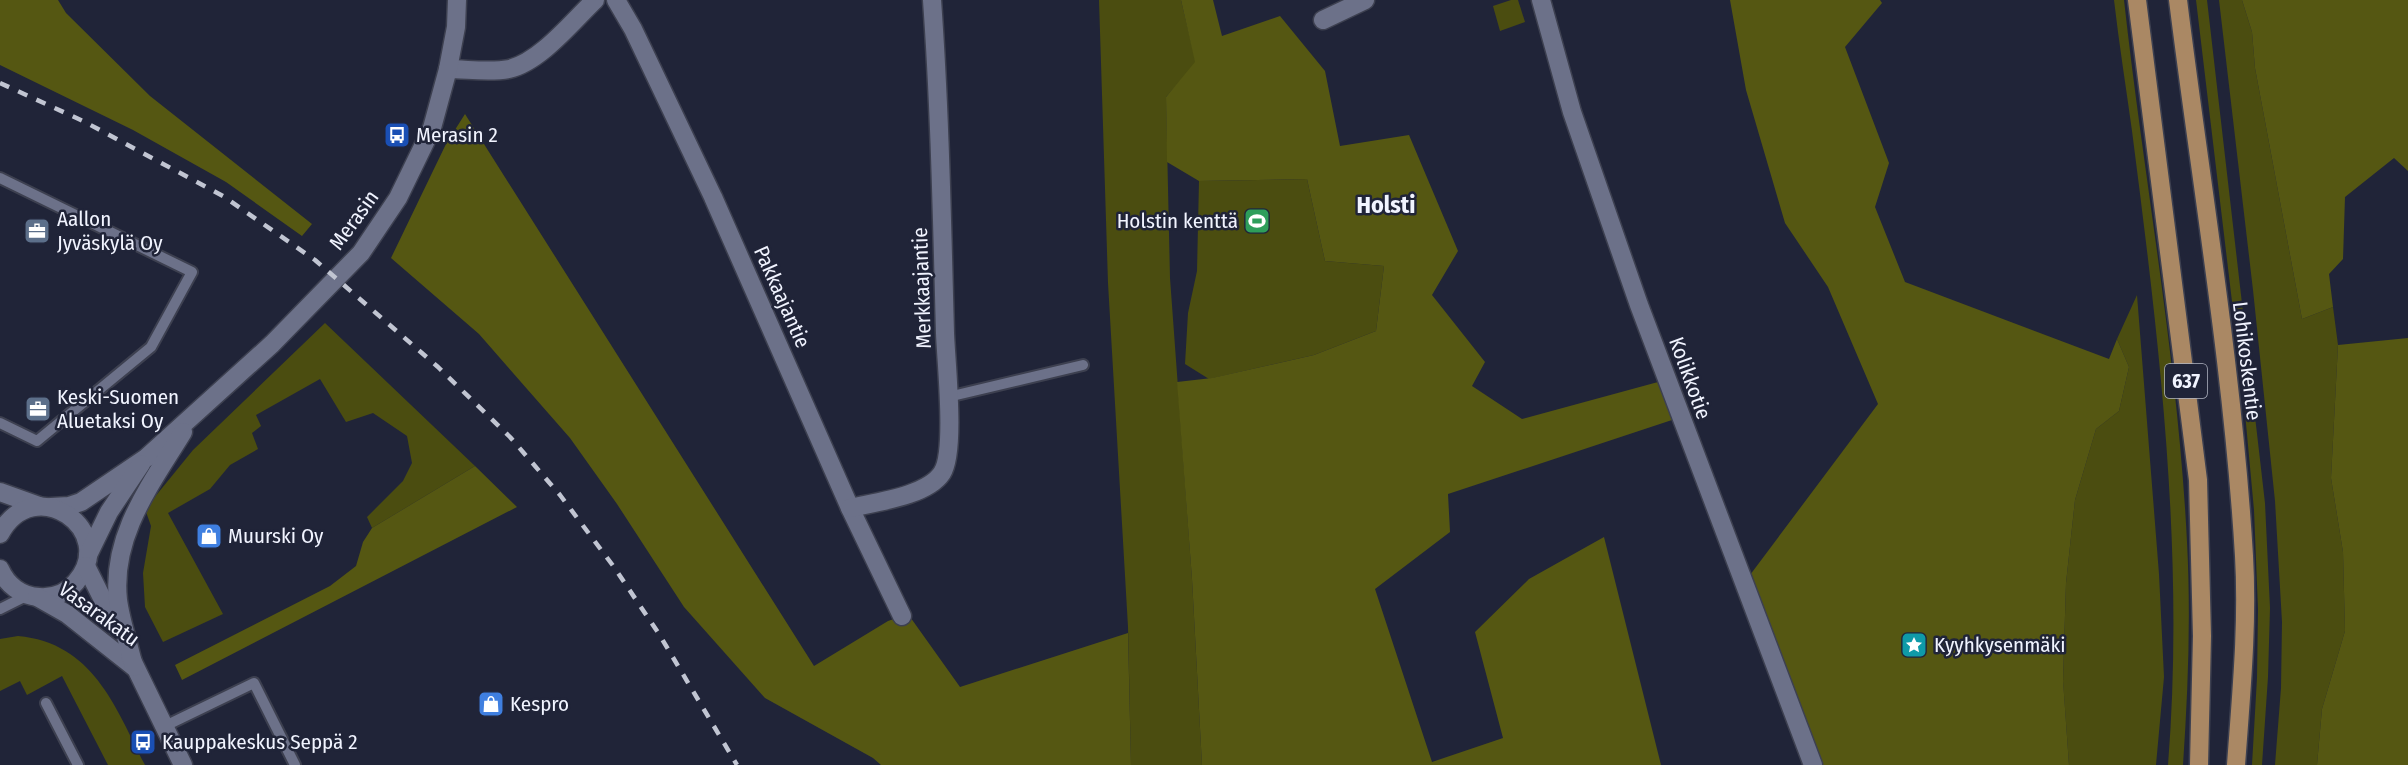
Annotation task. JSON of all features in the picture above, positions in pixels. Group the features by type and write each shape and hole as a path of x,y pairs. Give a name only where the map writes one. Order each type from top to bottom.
{"main road":[{"name":"637","path":"2137,0 2198,480 2202,636 2199,765"},
{"name":"Lohikoskentie","path":"2178,0 2232,411 2244,558 2244,662 2236,765"}],"street":[{"name":"Merasin","path":"0,534 11,518 29,508 69,506 81,502 146,458 285,330 367,244 398,198 416,165 441,100 456,27 456,0"},
{"path":"448,69 507,70 519,66 545,49 595,0"},
{"name":"Pakkaajantie","path":"616,0 633,29 716,203 850,508 902,615"},
{"name":"Merkkaajantie","path":"850,508 916,492 940,476 947,465 949,453 938,95 932,0"},
{"path":"1323,20 1365,0"},
{"name":"Kolikkotie","path":"1541,0 1572,112 1639,305 1813,765"},
{"name":"Merasin","path":"134,667 118,600 117,569 125,535 155,477 196,412"},
{"name":"Merasin","path":"33,596 48,597 67,590 75,583 110,512 146,458"},
{"path":"0,492 45,506"},
{"name":"Vasarakatu","path":"45,506 71,516 79,524 84,534 87,560 134,667 183,765"},
{"name":"Vasarakatu","path":"0,569 9,584 67,614 134,667"}],"lane":[{"path":"0,178 192,272 151,346 37,441 0,423"},
{"path":"948,398 1083,365"},
{"path":"0,609 33,596"},
{"path":"163,727 254,682 295,765"},
{"path":"46,703 78,765"}],"shaded area":[{"path":"0,0 58,0 66,13 150,96 312,224 302,236 226,182 133,130 0,65"},
{"path":"1099,0 1181,0 1196,63 1166,97 1170,278 1192,579 1202,765 1131,765 1128,627 1108,283"},
{"path":"1181,0 1213,0 1222,36 1280,16 1325,71 1340,146 1409,135 1458,251 1432,295 1485,362 1472,386 1522,419 1658,382 1672,420 1448,494 1450,532 1375,589 1432,762 1503,738 1475,632 1529,579 1604,537 1661,765 1202,765 1192,579 1177,382 1212,378 1314,355 1376,331 1384,266 1325,261 1307,179 1199,181 1167,162 1166,97 1195,62"},
{"path":"1518,0 1525,22 1500,31 1493,6"},
{"path":"1730,0 1880,0 1882,3 1845,47 1889,163 1875,207 1905,282 2109,359 2117,339 2129,367 2119,411 2096,429 2075,500 2066,583 2063,680 2069,765 1823,765 1750,575 1878,404 1828,287 1785,223 1746,90"},
{"path":"2114,0 2124,0 2168,338 2183,474 2189,626 2183,765 2168,765 2173,606 2166,447 2151,288"},
{"path":"2196,0 2207,0 2265,503 2270,608 2262,765 2252,765 2258,609 2254,510 2244,402"},
{"path":"2219,0 2242,0 2252,32 2255,68 2302,319 2333,307 2338,345 2331,478 2343,552 2345,631 2322,709 2317,765 2275,765 2281,688 2282,622 2275,501"},
{"path":"2242,0 2408,0 2408,171 2394,158 2345,197 2343,259 2329,274 2333,307 2302,319 2255,68 2252,32"},
{"path":"465,114 814,666 888,621 908,614 960,687 1128,633 1131,765 881,765 873,758 765,698 684,607 617,504 570,438 479,334 391,258 446,144"},
{"path":"1307,179 1325,261 1384,266 1376,331 1314,355 1209,379 1185,364 1188,313 1197,271 1199,181"},
{"path":"2137,295 2159,574 2164,677 2156,765 2069,765 2063,681 2066,583 2075,500 2096,429 2119,411 2129,367 2117,339"},
{"path":"325,323 475,466 372,528 367,517 403,481 412,463 407,436 373,413 346,422 320,379 256,415 261,426 252,433 258,449 230,465 210,489 168,513 223,614 163,642 145,607 143,573 151,526 145,509 193,450"},
{"path":"2408,338 2408,765 2317,765 2322,709 2345,631 2343,552 2331,478 2338,345"},
{"path":"475,466 517,507 182,680 175,665 330,586 356,566 363,542 372,528"},
{"path":"18,636 44,641 65,651 83,664 111,700 145,765 108,765 62,676 27,695 20,681 0,691 0,639"}],"railway":[{"path":"0,83 83,121 223,196 315,260 438,367 510,437 560,495 614,567 659,634 737,765"}],"place":[{"name":"Merasin 2","path":"397,135"},
{"name":"Holstin kenttä","path":"1257,221"},
{"name":"Aallon Jyväskylä Oy","path":"37,231"},
{"name":"Keski-Suomen Aluetaksi Oy","path":"38,409"},
{"name":"Muurski Oy","path":"209,536"},
{"name":"Kyyhkysenmäki","path":"1914,645"},
{"name":"Kespro","path":"491,704"},
{"name":"Kauppakeskus Seppä 2","path":"143,742"}],"district":[{"name":"Holsti","path":"1386,205"}]}
